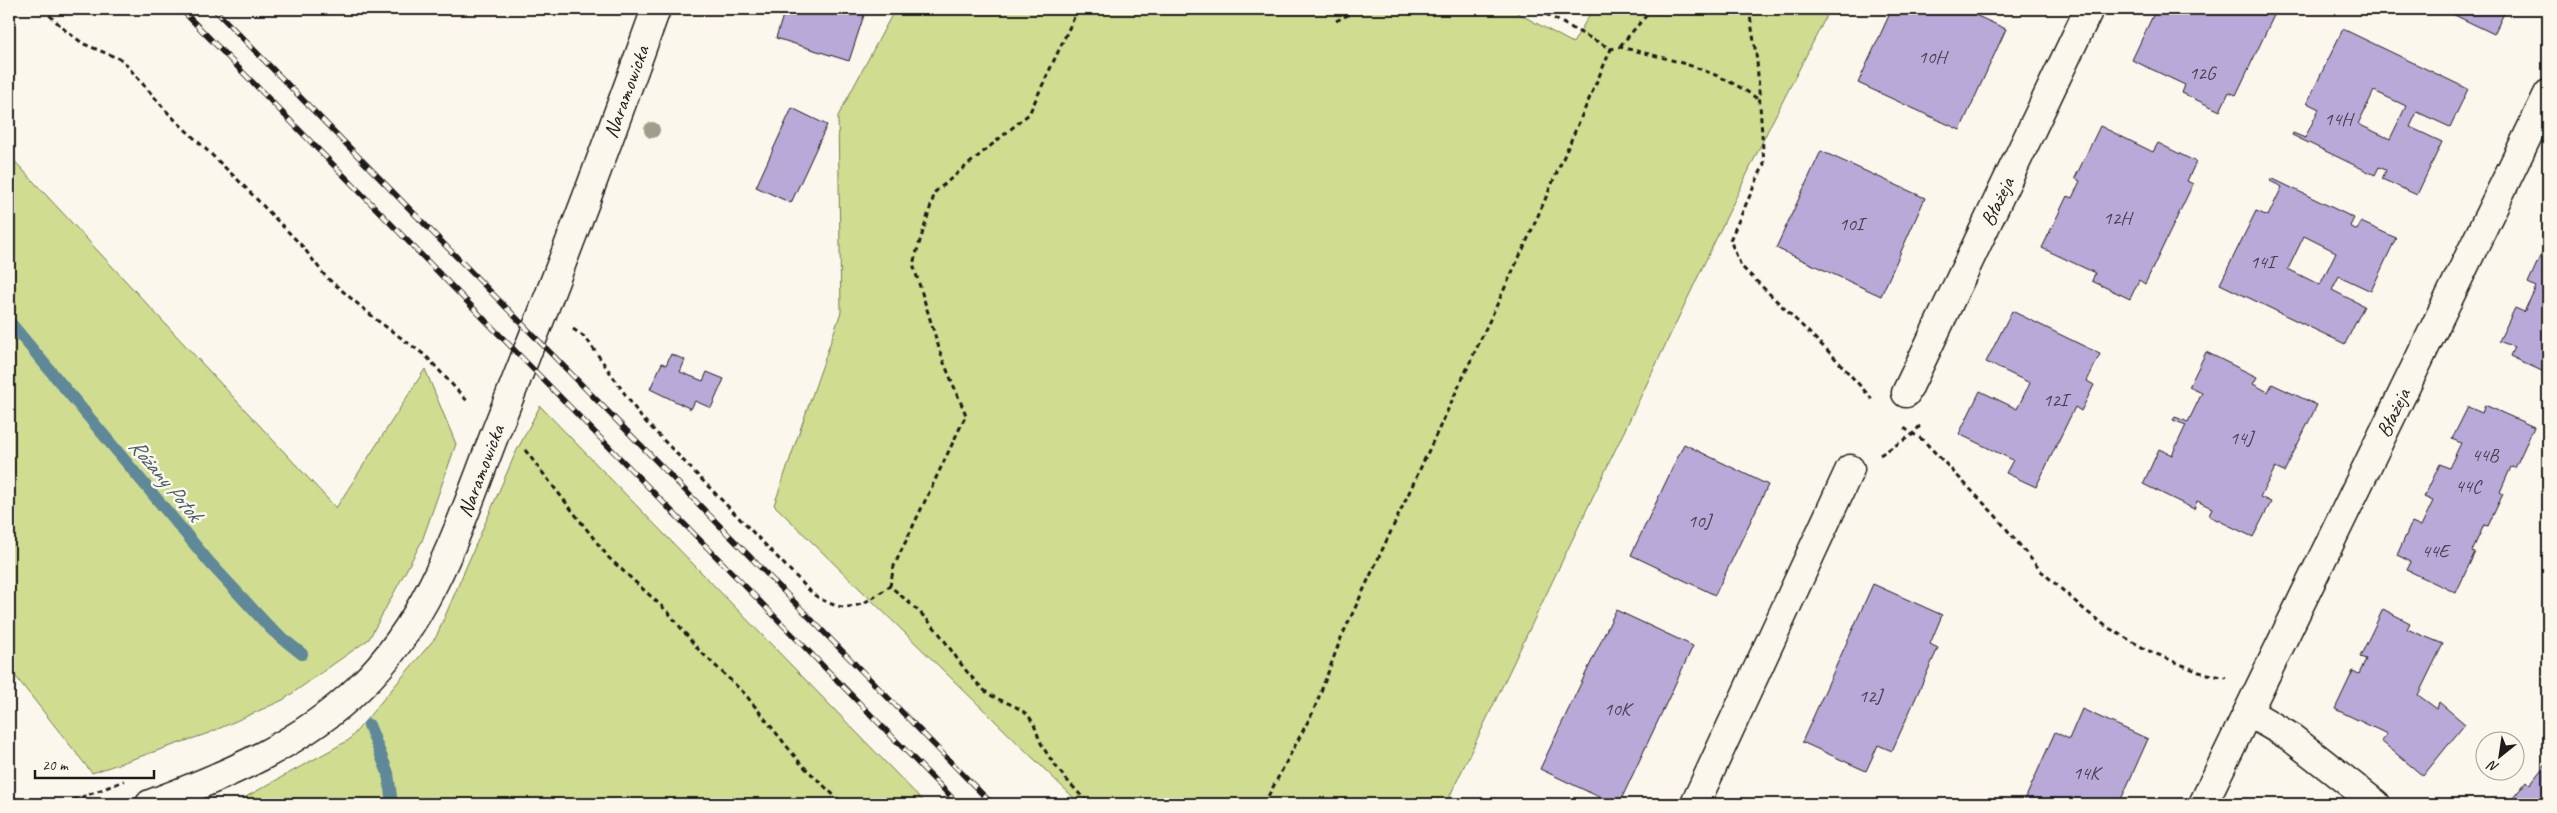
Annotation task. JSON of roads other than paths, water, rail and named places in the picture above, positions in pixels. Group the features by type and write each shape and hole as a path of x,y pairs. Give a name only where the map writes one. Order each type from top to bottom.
{"street":[{"name":"Naramowicka","path":"150,804 237,769 271,752 338,707 362,685 387,657 426,600 442,565 544,310 656,9"},
{"name":"Błażeja","path":"1906,393 2090,9"},
{"name":"Błażeja","path":"2203,804 2545,108"},
{"path":"1695,804 1850,469"},
{"path":"2248,712 2289,736 2376,804"}],"waterway":[{"name":"Różany Potok","path":"9,321 210,563 272,630 302,654"},
{"name":"Różany Potok","path":"369,725 388,773 392,804"}],"railway":[{"path":"181,9 958,804"},
{"path":"214,9 992,804"}]}
